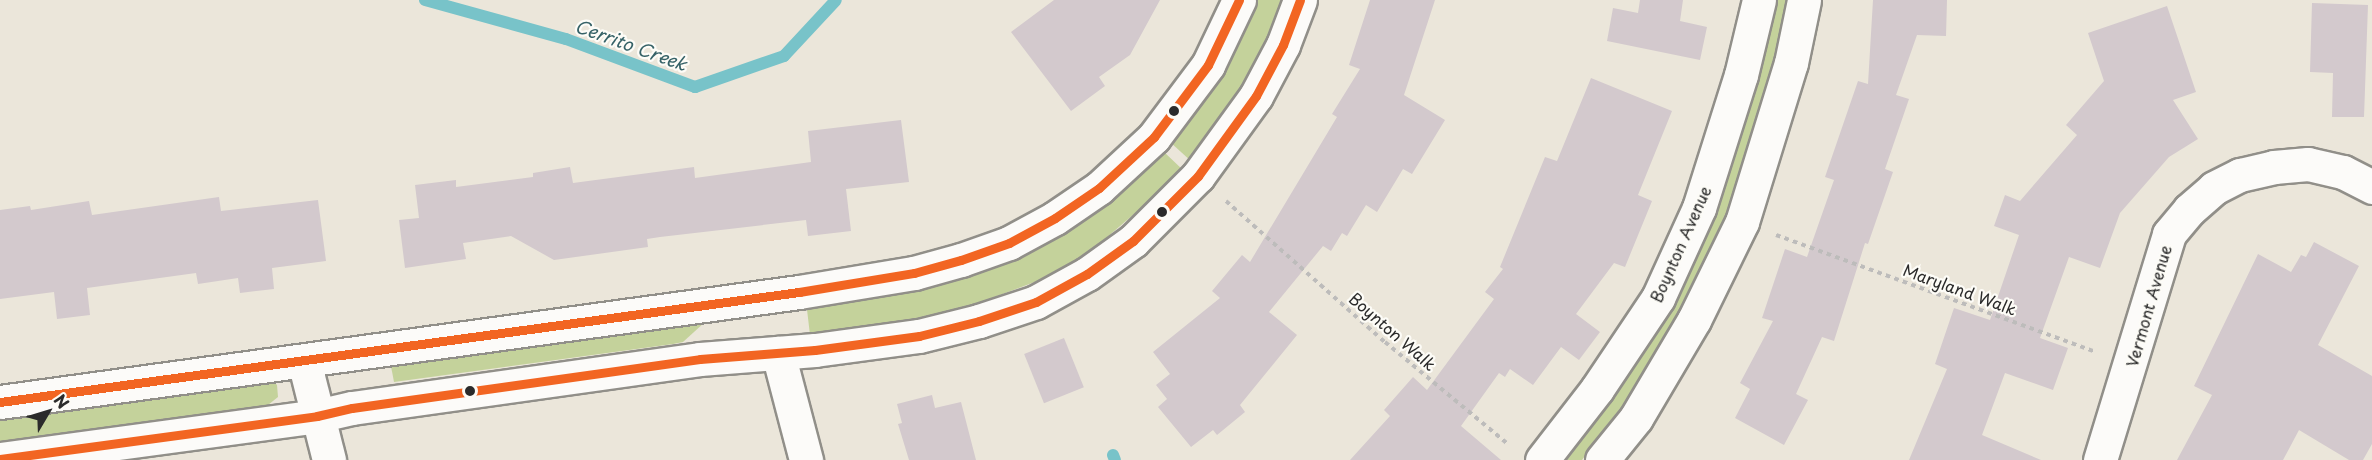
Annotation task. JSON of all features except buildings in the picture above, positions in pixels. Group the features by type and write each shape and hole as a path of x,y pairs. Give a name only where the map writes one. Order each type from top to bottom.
{"main road":[{"path":"0,402 304,361 381,347 811,290 914,273 961,260 1009,243 1055,218 1099,188 1154,136 1208,65 1239,0"},
{"path":"0,459 317,416 351,408 700,359 778,353 919,336 979,321 1036,302 1087,273 1133,241 1198,176 1256,96 1283,45 1300,0"},
{"name":"Boynton Avenue","path":"1542,460 1597,389 1658,298 1699,207 1741,75 1759,0"},
{"path":"1602,460 1636,418 1654,388 1694,320 1742,222 1791,63 1804,0"},
{"name":"Vermont Avenue","path":"2100,460 2131,365 2169,234 2214,189 2240,175 2274,167 2308,164 2343,172 2372,187"},
{"path":"778,353 806,460"},
{"path":"304,361 329,460"}],"path":[{"name":"Boynton Walk","path":"1245,218 1385,342 1510,445"},
{"name":"Maryland Walk","path":"1780,236 2131,365"}],"green space":[{"path":"1251,0 1285,0 1226,123 1192,162 1170,142"},
{"path":"1769,0 1789,0 1788,12 1747,168 1712,251 1646,374 1582,460 1559,460 1600,408"},
{"path":"1163,151 1184,171 1091,251 1048,277 949,314 810,335 806,301 930,279"},
{"path":"705,322 683,342 673,344 394,382 390,361"},
{"path":"272,380 277,385 278,397 268,405 0,442 0,413"}],"waterway":[{"name":"Cerrito Creek","path":"425,0 566,39 695,87 784,56 836,0"},
{"name":"Cerrito Creek","path":"1113,455 1115,460"}],"transit line":[{"path":"0,402 799,292 914,273 961,260 1009,243 1055,218 1099,188 1154,137 1208,65 1239,0"},
{"path":"0,459 317,416 352,408 700,359 815,350 919,336 979,321 1036,302 1087,274 1133,241 1198,176 1256,96 1283,45 1300,0"}]}
